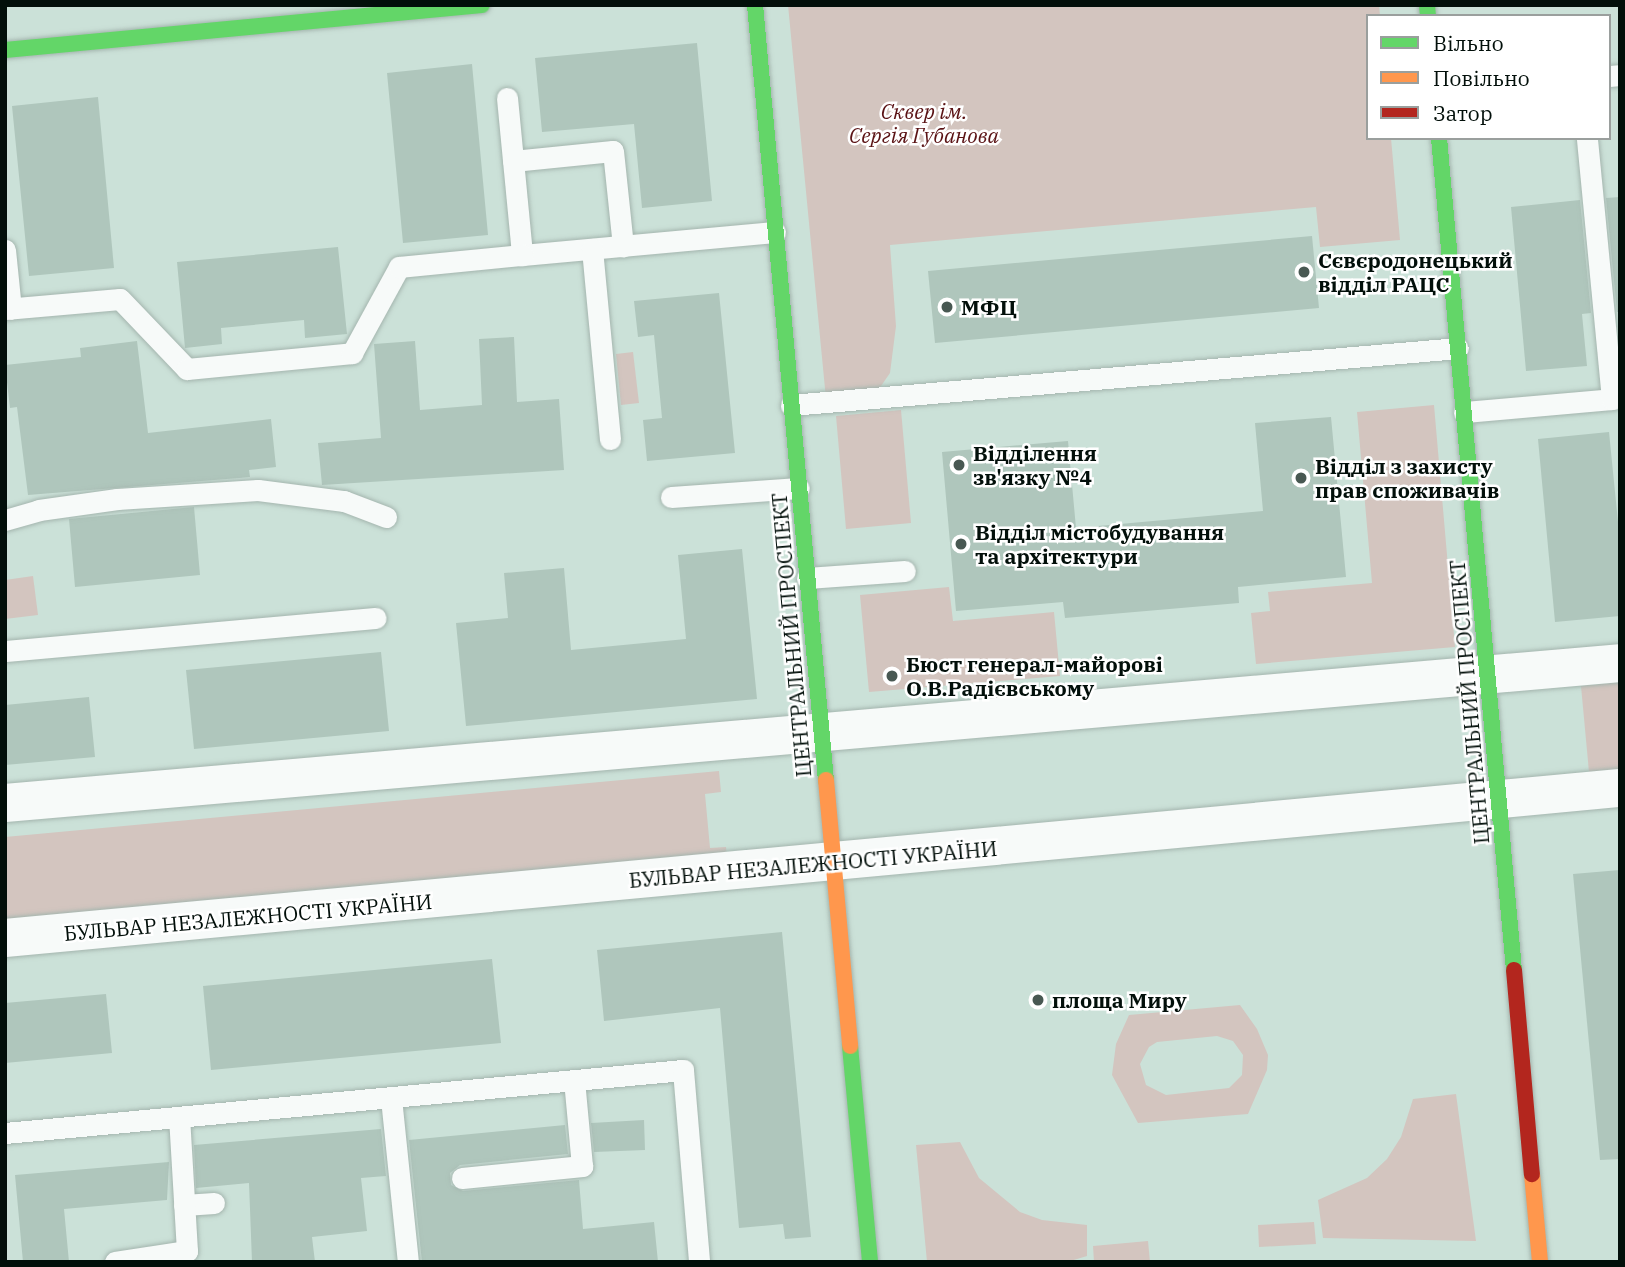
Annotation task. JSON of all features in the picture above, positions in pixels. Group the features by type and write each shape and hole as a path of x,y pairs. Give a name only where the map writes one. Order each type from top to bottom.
{"street":[{"path":"5,50 482,5"},
{"name":"ЦЕНТРАЛЬНИЙ ПРОСПЕКТ","path":"755,5 870,1262"},
{"name":"ЦЕНТРАЛЬНИЙ ПРОСПЕКТ","path":"1439,140 1540,1262"},
{"path":"5,803 821,730 1620,663"},
{"name":"БУЛЬВАР НЕЗАЛЕЖНОСТІ УКРАЇНИ","path":"5,939 1620,788"}],"lane":[{"path":"507,98 522,255"},
{"path":"1464,412 1617,401 1587,140"},
{"path":"513,161 614,151 624,246"},
{"path":"5,250 8,309 120,299 187,369 352,354 399,267 775,232"},
{"path":"592,249 610,439"},
{"path":"791,405 1458,348"},
{"path":"671,497 799,488"},
{"path":"5,520 39,510 117,499 258,490 344,501 386,517"},
{"path":"807,578 905,571"},
{"path":"5,651 376,618"},
{"path":"5,1133 683,1070 699,1262"},
{"path":"462,1178 582,1166 574,1080"},
{"path":"391,1098 408,1262"},
{"path":"115,1262 187,1251 179,1117"},
{"path":"184,1205 214,1203"}],"green space":[{"name":"Сквер ім. Сергія Губанова","path":"788,5 1379,5 1380,14 1366,14 1366,140 1391,140 1400,240 1320,247 1316,207 890,245 896,326 890,373 879,389 826,399"},
{"path":"633,352 639,403 621,405 616,354"},
{"path":"1434,405 1455,647 1256,664 1251,613 1270,611 1268,592 1372,583 1357,412"},
{"path":"901,410 911,523 846,529 836,416"},
{"path":"33,576 38,615 5,619 5,580"},
{"path":"949,587 953,621 1054,612 1060,676 869,692 860,595"},
{"path":"1620,682 1620,769 1589,772 1581,686"},
{"path":"719,771 721,792 705,794 710,848 726,847 728,867 5,934 5,837"},
{"path":"1240,1005 1257,1029 1268,1055 1267,1070 1248,1114 1138,1123 1112,1075 1116,1044 1129,1015","holes":["1217,1036 1233,1041 1243,1055 1242,1075 1229,1088 1166,1095 1146,1085 1140,1064 1149,1047 1157,1042"]},
{"path":"1456,1094 1476,1241 1323,1238 1318,1200 1367,1178 1387,1159 1401,1137 1413,1099"},
{"path":"960,1142 979,1178 1020,1212 1042,1220 1087,1225 1087,1256 1067,1262 927,1262 916,1145"},
{"path":"1314,1222 1316,1244 1259,1247 1258,1225"},
{"path":"1148,1241 1150,1262 1094,1262 1093,1246"}],"building":[{"path":"697,43 712,201 642,208 634,124 542,132 535,58"},
{"path":"472,64 488,235 403,243 387,73"},
{"path":"98,97 114,268 29,276 12,106"},
{"path":"1620,197 1620,312 1617,312 1606,198"},
{"path":"1580,200 1591,313 1582,314 1587,366 1526,371 1511,207"},
{"path":"1312,236 1319,308 935,343 928,271"},
{"path":"338,247 347,334 305,338 304,320 221,328 222,344 185,348 177,262"},
{"path":"719,293 735,453 647,461 643,420 662,418 654,335 638,337 634,301"},
{"path":"514,337 517,402 559,399 564,470 322,485 318,443 381,438 374,344 415,341 420,410 482,405 479,339"},
{"path":"137,341 148,433 271,419 276,467 249,470 250,477 28,495 17,407 10,408 5,365 81,357 80,348"},
{"path":"1331,417 1346,577 1238,587 1239,603 1065,618 1063,602 956,611 942,452 1068,441 1076,528 1263,511 1255,423"},
{"path":"1609,432 1620,542 1620,616 1555,622 1538,439"},
{"path":"194,507 200,575 75,587 69,519"},
{"path":"742,549 757,699 466,726 456,623 508,618 504,573 564,568 571,650 686,639 678,555"},
{"path":"381,652 389,731 194,749 186,670"},
{"path":"89,697 95,757 5,765 5,705"},
{"path":"1620,870 1620,1159 1600,1160 1573,874"},
{"path":"782,932 811,1237 785,1239 783,1224 739,1228 720,1008 604,1021 597,950"},
{"path":"492,959 501,1043 211,1070 203,986"},
{"path":"106,994 112,1053 5,1063 5,1003"},
{"path":"644,1120 645,1150 594,1152 591,1123"},
{"path":"565,1125 568,1154 460,1165 450,1173 451,1185 463,1191 579,1180 583,1229 654,1222 658,1262 422,1262 409,1140"},
{"path":"381,1129 386,1176 361,1178 367,1231 312,1237 315,1262 252,1262 249,1183 196,1188 194,1145"},
{"path":"169,1162 167,1200 64,1209 69,1262 23,1262 15,1175"}],"traffic: fast":[{"path":"5,50 482,5"},
{"path":"755,5 826,780"},
{"path":"1427,5 1428,14"},
{"path":"1439,140 1514,970"},
{"path":"850,1046 870,1262"}],"traffic: slow":[{"path":"826,780 850,1046"},
{"path":"1532,1174 1540,1262"}],"traffic: jam":[{"path":"1514,970 1532,1174"}],"place":[{"name":"Сєвєродонецький відділ РАЦС","path":"1304,272"},
{"name":"МФЦ","path":"947,307"},
{"name":"Відділення зв'язку №4","path":"959,465"},
{"name":"Відділ з захисту прав споживачів","path":"1301,478"},
{"name":"Відділ містобудування та архітектури","path":"961,544"},
{"name":"Бюст генерал-майорові О.В.Радієвському","path":"892,676"},
{"name":"площа Миру","path":"1038,1000"}]}
